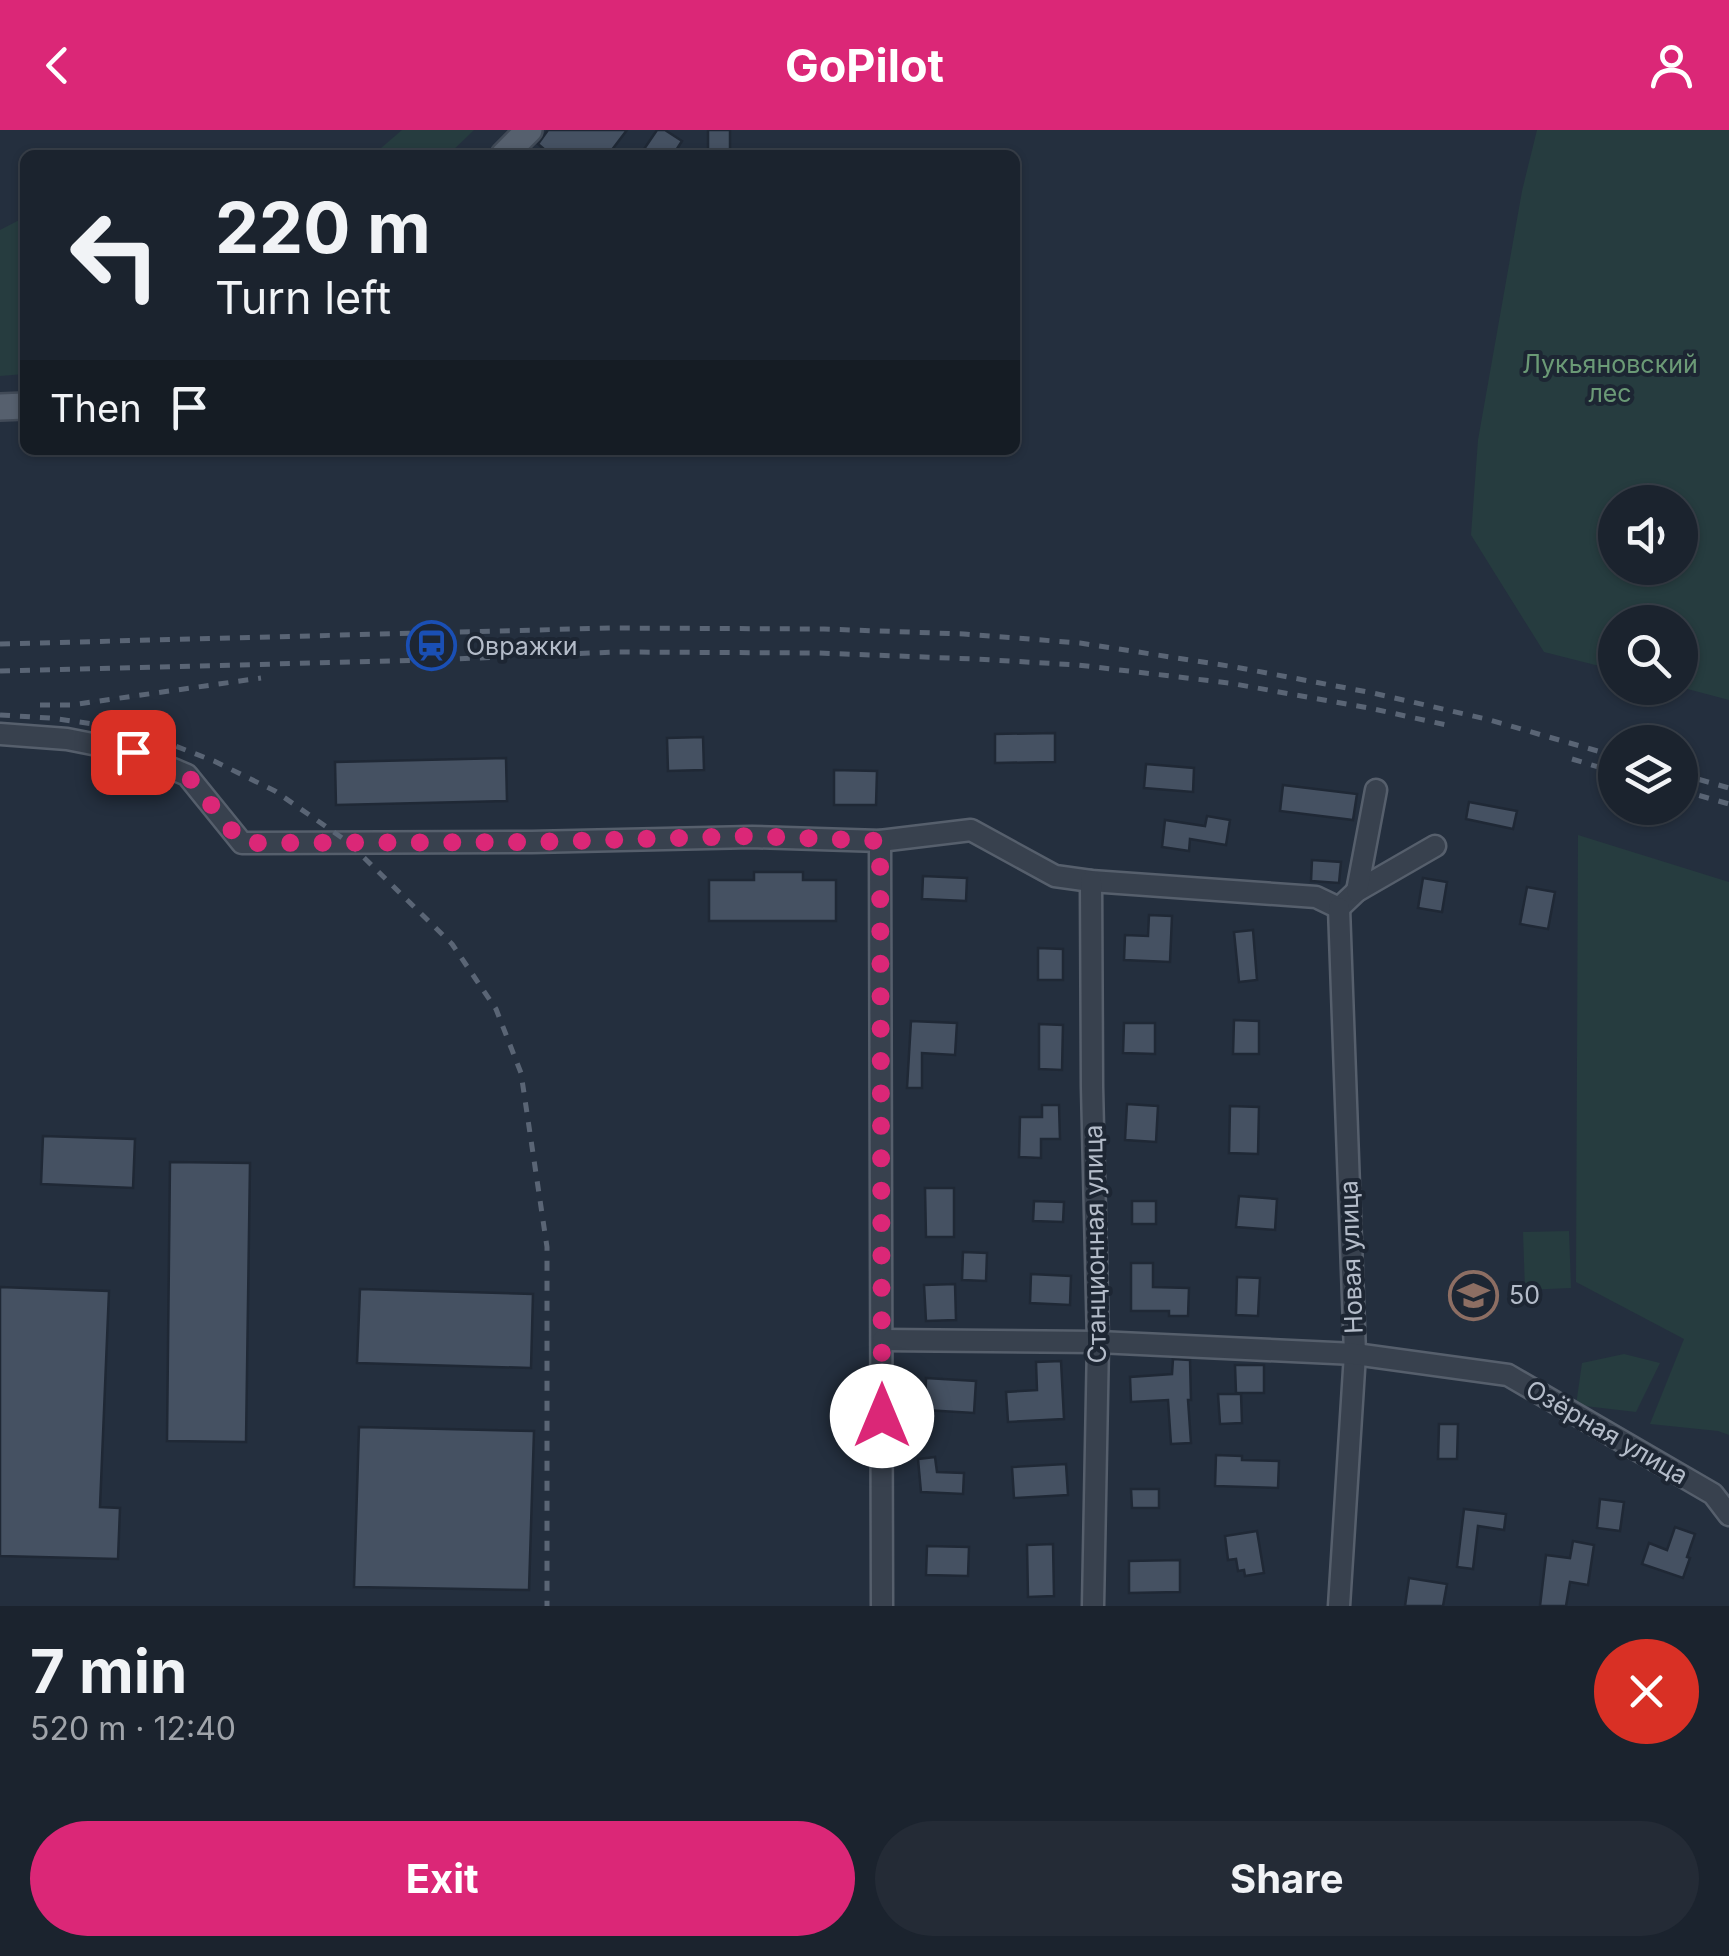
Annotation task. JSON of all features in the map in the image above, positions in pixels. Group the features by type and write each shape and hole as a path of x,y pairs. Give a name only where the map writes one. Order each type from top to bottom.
{"main road":[{"path":"509,150 529,130"}],"street":[{"path":"0,734 50,737 133,752 187,775 242,843 752,836 880,841 971,830 1055,876 1316,896 1339,908 1358,891 1435,846"},
{"path":"1358,891 1376,790"},
{"path":"880,841 882,1606"},
{"name":"Станционная улица","path":"1091,881 1098,1342 1092,1606"},
{"name":"Новая улица","path":"1339,908 1354,1354 1340,1606"},
{"name":"Озёрная улица","path":"883,1340 1098,1342 1354,1354 1508,1376 1713,1494 1729,1515"}],"green space":[{"path":"402,130 474,130 453,150 379,150"},
{"name":"Лукьяновский лес","path":"1537,130 1729,130 1729,700 1698,692 1698,605 1598,605 1598,666 1544,652 1471,535 1478,440 1522,191"},
{"path":"20,220 20,374 0,376 0,230"},
{"path":"1578,835 1729,882 1729,1435 1650,1424 1684,1339 1576,1282"},
{"path":"1569,1231 1571,1288 1525,1290 1523,1232"},
{"path":"1624,1354 1660,1363 1636,1412 1576,1405 1582,1363"}],"building":[{"path":"548,130 627,130 612,150 545,150 538,144"},
{"path":"657,130 665,130 682,141 676,150 643,150"},
{"path":"708,130 730,130 730,150 708,150"},
{"path":"1055,733 1055,762 995,763 995,734"},
{"path":"703,737 704,770 668,771 667,738"},
{"path":"506,758 507,801 336,805 335,762"},
{"path":"1146,764 1194,768 1193,792 1144,788"},
{"path":"834,770 877,771 876,805 834,805"},
{"path":"1283,785 1357,794 1353,820 1280,811"},
{"path":"1469,802 1517,811 1513,829 1466,819"},
{"path":"1207,816 1230,820 1226,845 1190,839 1189,851 1162,847 1165,820 1205,826"},
{"path":"1312,860 1341,862 1339,883 1311,881"},
{"path":"754,872 803,872 803,880 836,880 836,921 709,921 709,880 754,880"},
{"path":"923,876 967,878 966,901 922,899"},
{"path":"1423,878 1447,882 1442,912 1418,908"},
{"path":"1527,887 1555,892 1548,929 1520,924"},
{"path":"1149,915 1172,916 1170,962 1124,960 1125,935 1148,936"},
{"path":"1253,930 1257,980 1239,982 1234,932"},
{"path":"1038,948 1063,949 1063,980 1038,980"},
{"path":"1234,1020 1259,1021 1259,1054 1233,1054"},
{"path":"911,1021 957,1023 955,1055 922,1053 922,1088 907,1088"},
{"path":"1124,1023 1155,1023 1155,1054 1123,1053"},
{"path":"1039,1024 1063,1025 1062,1070 1039,1069"},
{"path":"1127,1104 1158,1106 1156,1142 1125,1140"},
{"path":"1042,1105 1059,1105 1060,1139 1041,1139 1041,1158 1019,1157 1020,1117 1042,1117"},
{"path":"1230,1106 1259,1107 1258,1154 1229,1153"},
{"path":"43,1136 135,1139 133,1188 41,1184"},
{"path":"170,1162 250,1163 246,1442 167,1441"},
{"path":"925,1188 954,1188 954,1237 926,1237"},
{"path":"1239,1196 1277,1199 1275,1230 1236,1227"},
{"path":"1034,1201 1064,1202 1063,1222 1033,1221"},
{"path":"1132,1201 1156,1201 1156,1224 1132,1224"},
{"path":"963,1252 987,1253 986,1281 962,1280"},
{"path":"1131,1263 1153,1263 1153,1287 1189,1288 1188,1316 1169,1316 1169,1311 1131,1311"},
{"path":"1031,1274 1071,1276 1070,1305 1030,1303"},
{"path":"1237,1277 1260,1278 1258,1316 1236,1315"},
{"path":"955,1284 956,1320 926,1321 924,1285"},
{"path":"0,1287 109,1291 100,1507 120,1508 118,1559 0,1556"},
{"path":"360,1289 533,1294 531,1368 357,1363"},
{"path":"1173,1359 1190,1360 1191,1443 1171,1444 1168,1400 1131,1402 1130,1377 1172,1374"},
{"path":"1061,1361 1064,1419 1008,1422 1006,1392 1037,1390 1036,1362"},
{"path":"1235,1365 1264,1365 1264,1393 1236,1393"},
{"path":"926,1378 976,1381 974,1413 925,1410"},
{"path":"1218,1394 1241,1394 1242,1423 1220,1424"},
{"path":"1439,1424 1458,1424 1457,1459 1438,1459"},
{"path":"359,1427 534,1431 529,1590 354,1587"},
{"path":"1216,1455 1279,1461 1278,1488 1215,1486"},
{"path":"935,1457 937,1472 964,1473 963,1494 921,1492 918,1459"},
{"path":"1066,1464 1068,1495 1014,1498 1012,1467"},
{"path":"1131,1489 1159,1489 1159,1508 1132,1508"},
{"path":"1600,1499 1624,1502 1620,1531 1597,1528"},
{"path":"1464,1509 1506,1514 1504,1530 1478,1526 1473,1569 1457,1567"},
{"path":"1675,1527 1695,1534 1683,1578 1642,1564 1649,1543 1667,1550"},
{"path":"1257,1531 1264,1573 1245,1576 1244,1570 1238,1571 1236,1559 1228,1560 1225,1536"},
{"path":"1573,1541 1594,1545 1588,1585 1570,1582 1566,1606 1540,1606 1546,1555 1570,1558"},
{"path":"1053,1544 1054,1596 1028,1597 1027,1545"},
{"path":"927,1546 969,1547 968,1576 926,1575"},
{"path":"1180,1560 1180,1592 1129,1593 1129,1561"},
{"path":"1409,1578 1447,1584 1443,1606 1405,1606"}],"railway":[{"path":"0,644 612,628 964,634 1080,643 1235,667 1486,719 1598,751"},
{"path":"0,671 615,652 819,653 1078,665 1229,683 1451,726"},
{"path":"40,705 71,705 261,678"},
{"path":"0,715 101,725 152,737 275,791 348,842 452,944 496,1009 521,1073 547,1247 547,1606"},
{"path":"1572,759 1598,767"},
{"path":"1698,779 1729,788"},
{"path":"1698,795 1729,804"}],"place":[{"name":"Овражки","path":"431,646"},
{"name":"50","path":"1474,1295"}],"route":[{"path":"133,752 187,775 242,843 752,836 880,841 882,1416"}]}
